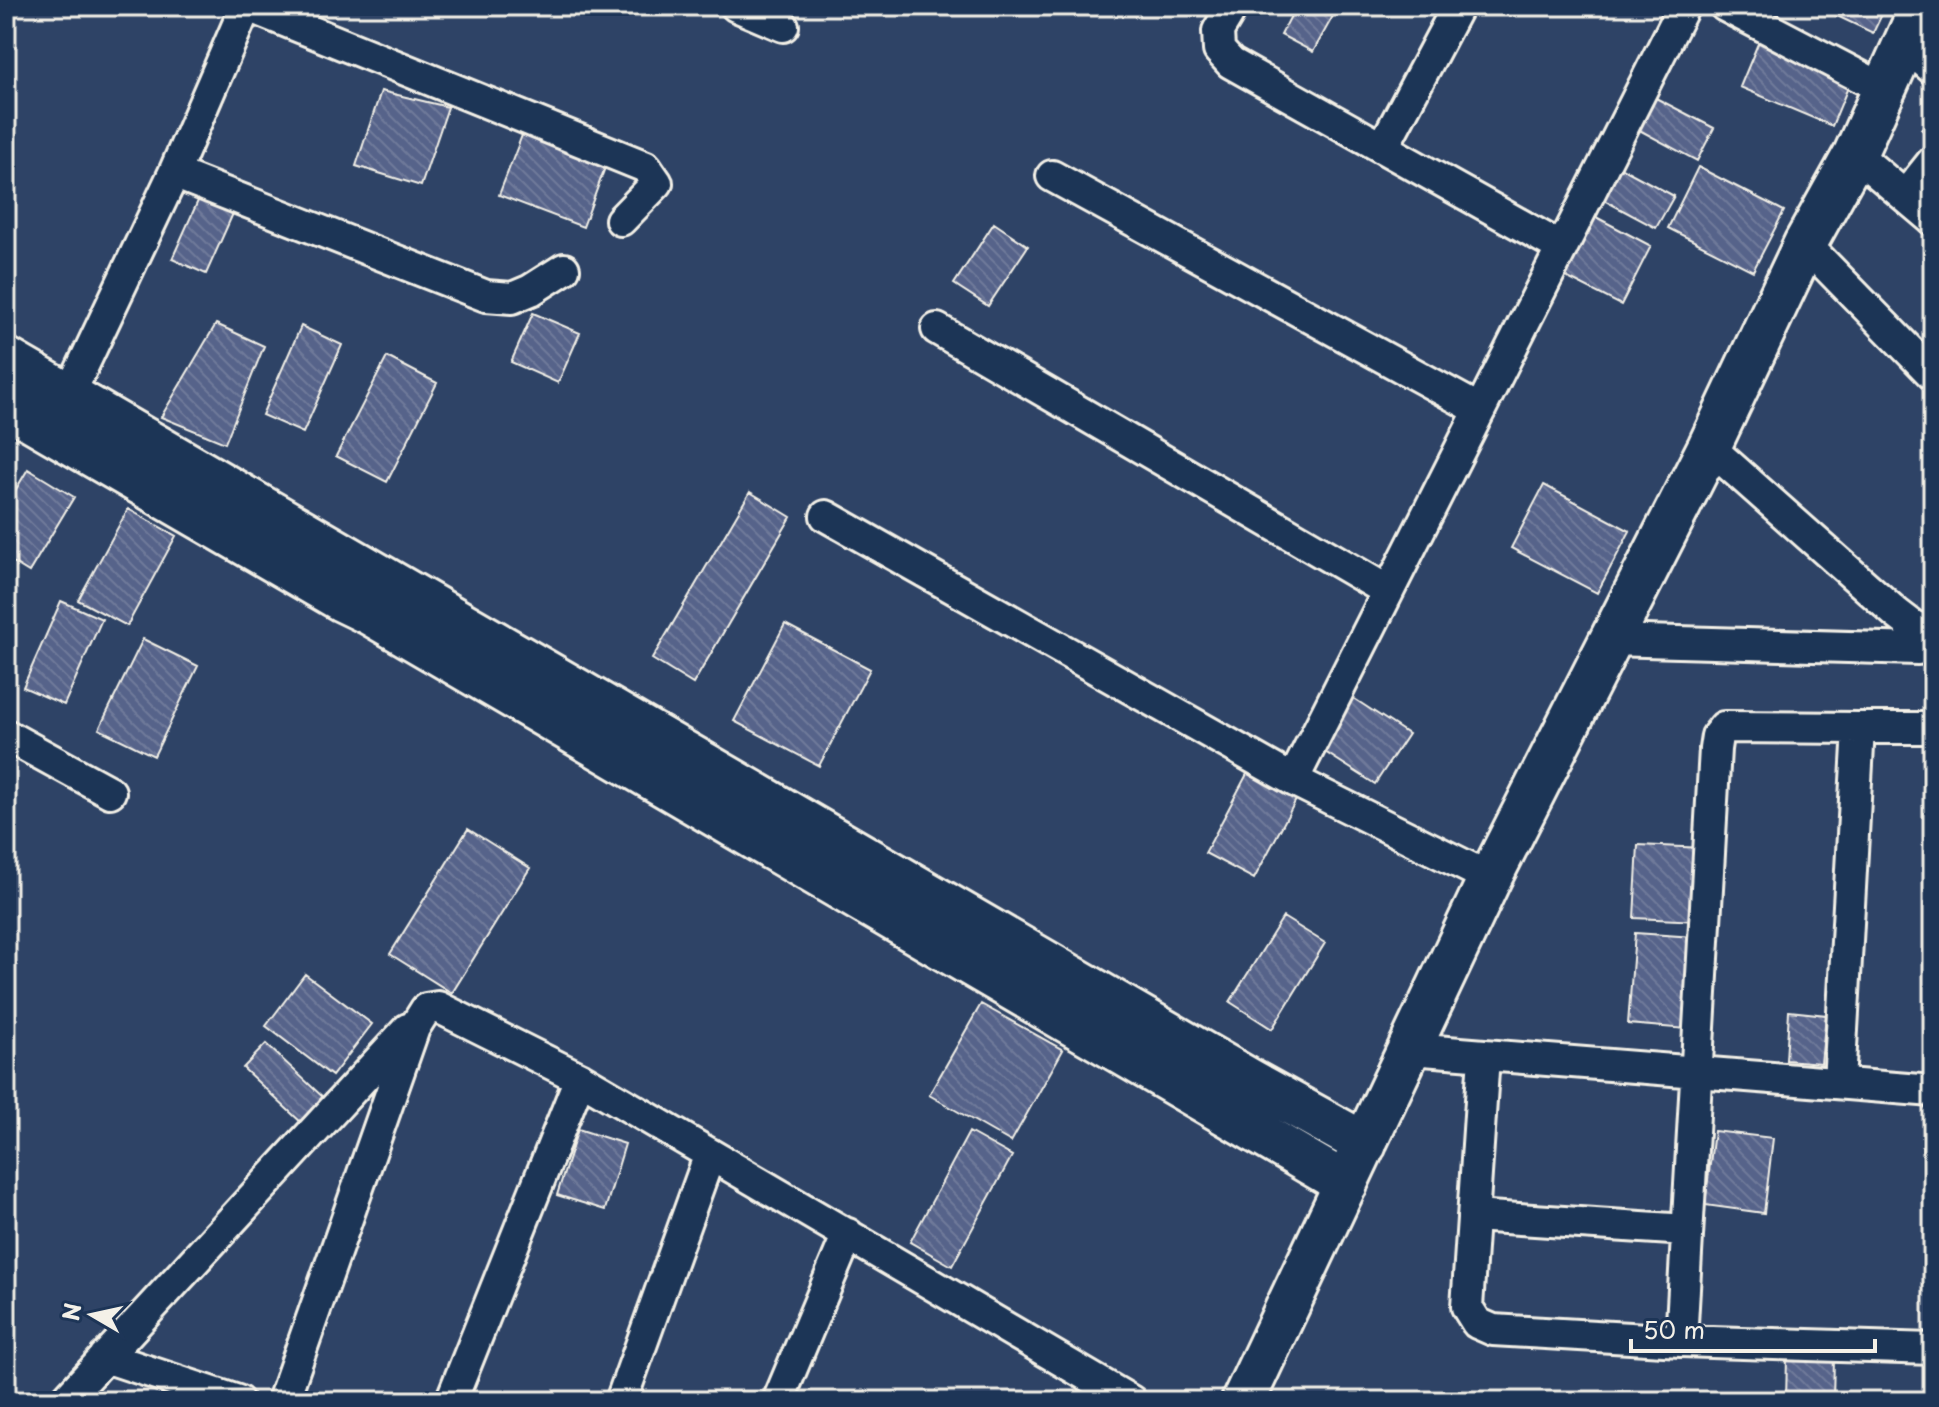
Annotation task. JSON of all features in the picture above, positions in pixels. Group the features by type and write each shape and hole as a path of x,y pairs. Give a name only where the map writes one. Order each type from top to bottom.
{"street":[{"path":"69,395 174,173 247,6 646,167 657,183 621,220"},
{"path":"736,6 783,26"},
{"path":"1233,6 1218,31 1219,50 1231,63 1562,248"},
{"path":"1383,147 1458,6"},
{"path":"1293,780 1684,6"},
{"path":"1725,6 1884,89"},
{"path":"1243,1401 1490,878 1709,447 1805,244 1855,154 1884,89 1919,56 1922,6"},
{"path":"1855,154 1933,220"},
{"path":"1905,196 1933,161"},
{"path":"174,173 486,296 512,298 564,269"},
{"path":"1052,176 1480,410"},
{"path":"1805,244 1933,375"},
{"path":"937,329 1388,591"},
{"path":"6,359 69,395 369,591 1346,1184"},
{"path":"6,405 369,591 1365,1144"},
{"path":"1709,447 1896,613 1913,626 1933,634"},
{"path":"826,516 1293,780 1490,878"},
{"path":"1611,640 1918,649 1933,641"},
{"path":"1681,1341 1717,736 1724,727 1733,726 1933,728"},
{"path":"1839,1083 1859,728"},
{"path":"6,735 110,792"},
{"path":"65,1401 431,1007 448,1011 580,1078 1131,1401"},
{"path":"283,1401 420,1016"},
{"path":"1411,1049 1933,1091"},
{"path":"1484,1056 1467,1307 1477,1323 1493,1330 1681,1341 1933,1349"},
{"path":"451,1401 580,1078"},
{"path":"621,1401 710,1154"},
{"path":"1473,1216 1687,1230"},
{"path":"778,1401 848,1234"},
{"path":"105,1357 238,1401"}],"building":[{"path":"1296,6 1314,6 1333,16 1313,52 1281,35"},
{"path":"1816,6 1886,6 1873,33"},
{"path":"1759,41 1851,80 1832,126 1740,87"},
{"path":"381,91 448,107 421,186 356,166"},
{"path":"1646,93 1714,128 1697,161 1630,125"},
{"path":"1933,116 1933,140 1921,129"},
{"path":"524,130 607,162 583,227 499,195"},
{"path":"1614,164 1674,196 1656,228 1598,197"},
{"path":"1698,167 1784,211 1753,271 1668,228"},
{"path":"205,185 239,200 206,274 172,259"},
{"path":"1594,216 1651,246 1621,305 1564,276"},
{"path":"994,223 1028,246 988,306 954,284"},
{"path":"533,313 580,333 558,383 511,362"},
{"path":"216,324 264,346 225,443 161,417"},
{"path":"301,326 342,345 303,433 262,415"},
{"path":"387,357 437,383 387,482 336,456"},
{"path":"28,469 74,497 29,572 6,558 6,506"},
{"path":"1544,485 1630,531 1597,593 1511,548"},
{"path":"750,492 791,517 693,684 652,659"},
{"path":"128,509 176,536 127,626 78,600"},
{"path":"61,601 102,619 64,705 23,687"},
{"path":"785,624 870,669 819,766 734,721"},
{"path":"143,639 198,666 154,756 99,729"},
{"path":"1347,694 1408,734 1375,784 1314,745"},
{"path":"1248,772 1297,798 1254,879 1205,853"},
{"path":"468,829 530,868 452,993 390,954"},
{"path":"1638,845 1704,848 1700,921 1634,918"},
{"path":"1283,917 1325,943 1272,1029 1230,1002"},
{"path":"1635,933 1694,937 1687,1029 1628,1024"},
{"path":"305,974 372,1024 332,1076 266,1026"},
{"path":"981,1004 1063,1050 1011,1142 929,1095"},
{"path":"1789,1011 1826,1015 1821,1063 1786,1060"},
{"path":"266,1044 325,1099 303,1124 243,1068"},
{"path":"578,1129 625,1144 605,1210 557,1195"},
{"path":"1714,1131 1773,1138 1764,1213 1705,1205"},
{"path":"969,1132 1012,1156 952,1266 910,1242"},
{"path":"1787,1357 1834,1358 1833,1401 1786,1401"}]}
